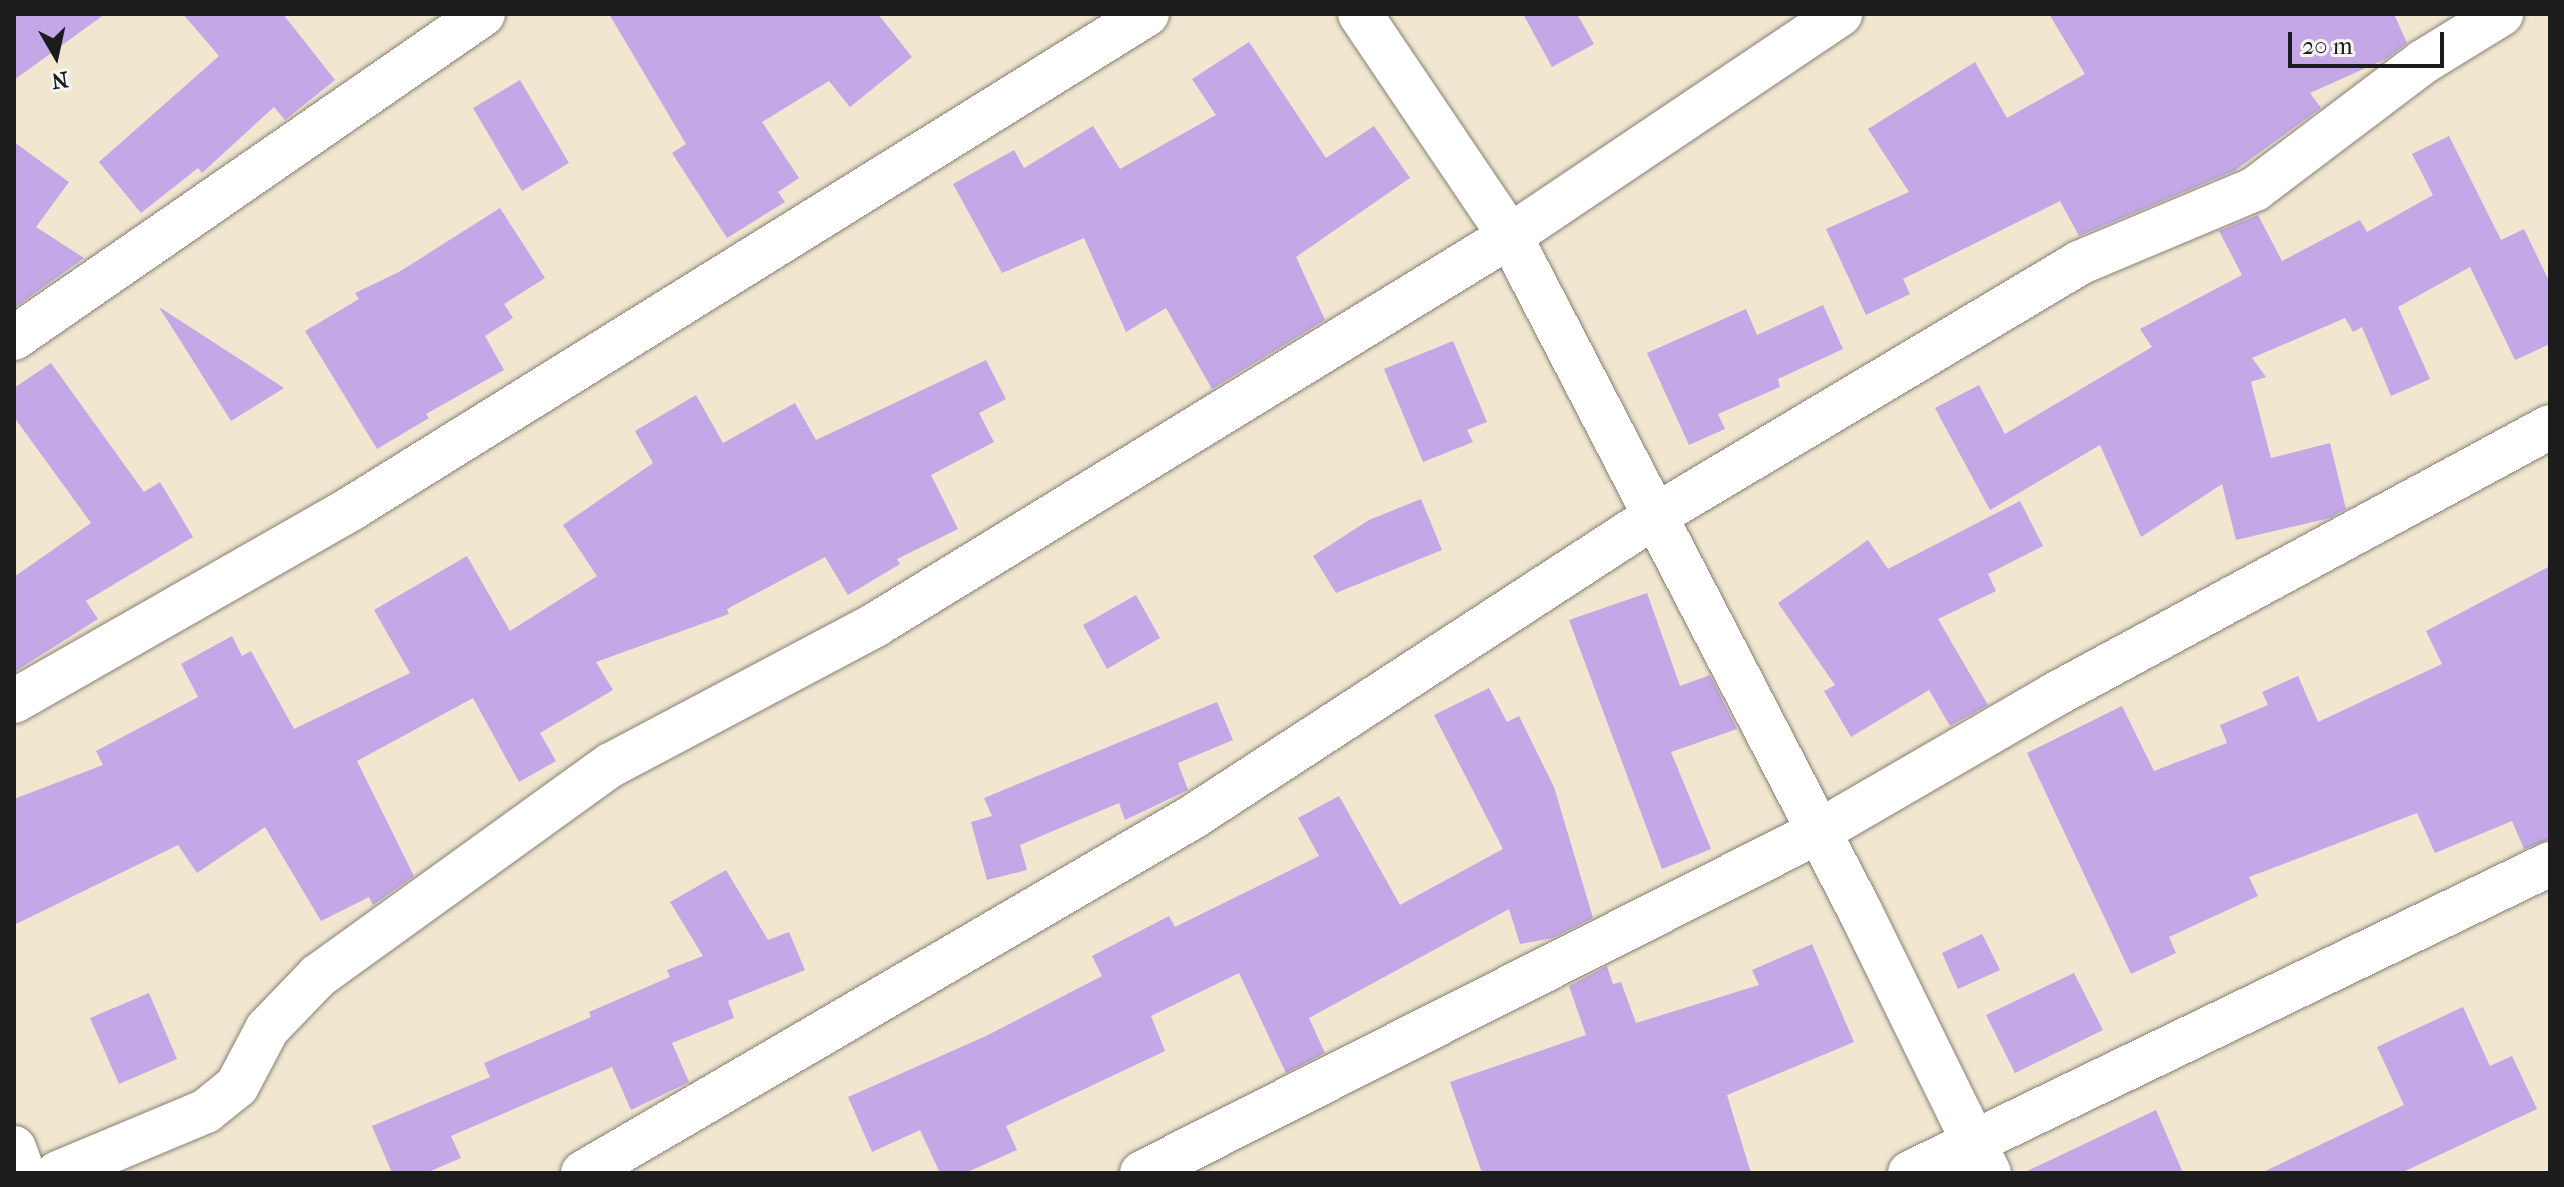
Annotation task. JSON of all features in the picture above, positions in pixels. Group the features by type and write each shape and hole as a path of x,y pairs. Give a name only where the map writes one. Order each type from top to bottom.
{"street":[{"path":"14,338 483,14"},
{"path":"14,701 365,500 1147,14"},
{"path":"1360,14 1510,236 1818,832 1981,1156"},
{"path":"58,1173 206,1111 237,1086 267,1029 318,976 611,765 875,625 1510,236 1840,14"},
{"path":"583,1173 1191,818 1655,516 2079,263 2255,189 2423,62 2501,14"},
{"path":"1142,1173 1818,832 2054,695 2550,427"},
{"path":"1910,1173 1981,1156 2550,864"},
{"path":"14,1148 23,1173"}],"building":[{"path":"14,14 105,14 14,80"},
{"path":"183,14 283,14 335,80 285,120 274,107 202,173 198,168 141,213 99,162 219,56"},
{"path":"609,14 878,14 912,57 850,107 829,81 762,122 799,178 778,192 785,202 727,238 672,153 686,144"},
{"path":"1523,14 1577,14 1594,44 1552,67"},
{"path":"2049,14 2394,14 2407,43 2386,59 2310,93 2321,108 2234,171 2079,236 2060,201 1903,279 1910,294 1866,315 1826,229 1909,192 1868,129 1975,62 2007,118 2085,74"},
{"path":"1249,42 1326,158 1374,126 1410,178 1296,257 1325,320 1212,389 1166,308 1126,332 1084,238 1002,273 953,184 1014,150 1024,168 1093,126 1120,169 1216,115 1192,79"},
{"path":"520,80 569,163 522,191 473,108"},
{"path":"2449,136 2501,240 2524,229 2550,283 2550,344 2515,360 2470,267 2398,307 2430,379 2391,396 2362,327 2353,332 2345,318 2252,358 2266,377 2251,382 2271,458 2330,443 2346,509 2330,518 2236,540 2222,484 2141,537 2100,445 1990,510 1935,408 1979,385 2005,434 2152,347 2140,329 2242,275 2219,231 2258,215 2282,261 2360,220 2367,232 2433,195 2412,154"},
{"path":"14,142 69,182 36,227 84,258 14,308"},
{"path":"500,208 545,278 504,304 513,318 485,336 504,370 426,414 429,418 377,449 305,331 359,299 355,293 399,272"},
{"path":"1823,305 1843,349 1778,379 1780,387 1718,414 1725,429 1689,445 1647,353 1746,309 1757,335"},
{"path":"159,307 284,388 231,421"},
{"path":"1453,341 1487,422 1467,430 1473,442 1423,462 1384,369"},
{"path":"986,360 1006,399 979,413 994,442 931,475 958,529 897,559 900,564 848,595 825,557 727,609 729,614 596,662 613,690 540,733 556,761 519,782 473,698 357,761 414,876 373,905 369,897 321,921 265,827 197,873 178,845 14,925 14,799 103,765 96,751 198,697 181,664 232,636 242,656 251,651 294,729 410,673 374,610 467,556 510,631 597,576 563,525 653,463 635,431 696,395 723,443 795,403 816,440"},
{"path":"51,363 144,492 160,482 193,537 86,601 98,619 14,672 14,577 91,523 14,417 14,388"},
{"path":"1421,499 1442,550 1336,593 1313,556 1369,520"},
{"path":"2020,501 2043,546 1988,574 1996,591 1938,619 1988,705 1950,726 1929,690 1851,737 1824,691 1835,685 1778,603 1868,540 1888,569"},
{"path":"2550,566 2550,839 2524,849 2512,821 2435,853 2417,813 2249,877 2258,896 2169,937 2176,953 2131,974 2027,753 2122,706 2154,771 2227,743 2220,725 2268,705 2262,692 2298,676 2318,722 2442,664 2426,631"},
{"path":"1647,593 1680,686 1710,675 1737,729 1671,752 1711,849 1662,869 1569,620"},
{"path":"1136,595 1160,638 1107,669 1083,625"},
{"path":"1489,688 1507,722 1519,716 1554,787 1593,918 1553,938 1520,944 1509,909 1309,1018 1325,1053 1286,1073 1239,973 1151,1016 1165,1051 1006,1126 1017,1150 965,1173 940,1173 920,1130 872,1152 848,1097 986,1036 1102,976 1092,956 1169,916 1175,927 1319,856 1298,818 1339,796 1400,905 1503,849 1434,715"},
{"path":"1217,702 1233,740 1178,763 1188,790 1125,820 1119,803 1020,845 1027,870 987,880 971,822 992,816 984,798"},
{"path":"726,870 768,940 789,932 805,970 728,1001 734,1018 672,1043 689,1082 631,1110 612,1067 451,1136 461,1158 426,1173 392,1173 372,1126 490,1077 484,1063 591,1017 589,1012 670,977 667,970 703,956 670,902"},
{"path":"1982,934 2000,970 1958,989 1942,953"},
{"path":"1812,944 1854,1042 1727,1095 1751,1173 1482,1173 1450,1082 1586,1035 1569,986 1607,966 1613,984 1621,982 1636,1023 1759,985 1752,970"},
{"path":"2074,973 2103,1030 2015,1073 1986,1015"},
{"path":"149,993 177,1059 119,1084 90,1018"},
{"path":"2463,1007 2490,1066 2512,1056 2537,1109 2401,1173 2261,1173 2404,1105 2377,1047"},
{"path":"2156,1110 2183,1173 2023,1173"}]}
